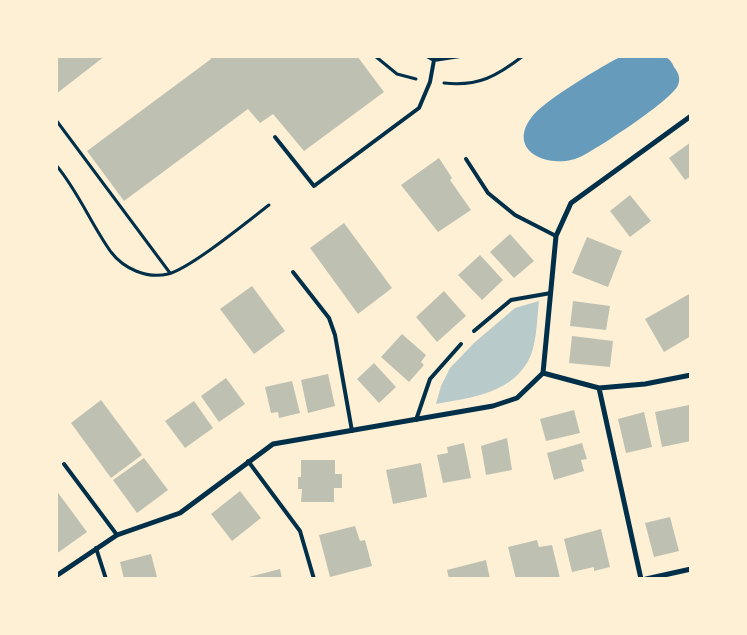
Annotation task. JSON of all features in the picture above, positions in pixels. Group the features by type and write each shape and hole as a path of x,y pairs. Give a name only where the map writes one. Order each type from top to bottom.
{"street":[{"path":"56,576 117,535 180,513 273,444 415,421 493,406 517,398 543,373 556,236 570,203 691,116"},
{"path":"543,373 599,388 645,384 691,375"},
{"path":"599,388 641,579"},
{"path":"646,579 691,569"}],"lane":[{"path":"427,56 434,60 460,56"},
{"path":"275,137 314,186 419,108 430,82 434,60"},
{"path":"466,159 488,193 516,214 556,236"},
{"path":"293,272 329,318 335,335 352,430"},
{"path":"474,331 511,300 550,293"},
{"path":"415,421 430,379 461,344"},
{"path":"248,461 300,531 314,579"},
{"path":"64,464 117,535"},
{"path":"96,548 106,579"}],"path":[{"path":"376,56 397,74 430,82 458,85 489,80 523,56"},
{"path":"56,120 170,274"},
{"path":"56,165 112,253 128,268 152,276 170,274 193,260 269,205"}],"shaded area":[{"path":"539,301 536,335 531,355 524,368 514,378 491,392 436,404 441,386 450,368 474,343 515,308"}],"water":[{"path":"654,55 667,58 678,73 678,85 673,92 650,111 620,133 584,155 572,160 547,160 536,156 528,150 524,141 525,130 531,118 538,111 574,84 622,56"}],"building":[{"path":"56,56 105,56 56,94"},
{"path":"209,56 357,56 384,92 304,151 273,114 260,123 248,109 124,201 87,151 211,59"},
{"path":"691,142 691,176 685,180 669,158"},
{"path":"439,158 452,178 450,180 471,210 438,232 401,185"},
{"path":"630,195 651,221 630,237 610,211"},
{"path":"344,223 392,288 358,314 310,248"},
{"path":"510,234 534,261 514,278 490,252"},
{"path":"587,237 622,251 608,287 572,273"},
{"path":"480,255 503,280 482,300 458,275"},
{"path":"252,286 285,331 254,354 220,309"},
{"path":"444,291 466,316 437,342 416,317"},
{"path":"691,293 691,336 664,352 645,319"},
{"path":"573,301 610,306 606,330 570,326"},
{"path":"402,334 426,355 421,362 424,365 409,382 381,357"},
{"path":"572,336 613,341 610,367 569,363"},
{"path":"374,363 396,387 379,403 357,379"},
{"path":"328,374 335,406 308,413 301,380"},
{"path":"226,378 245,404 219,422 201,396"},
{"path":"292,381 300,413 279,418 278,412 271,413 265,387"},
{"path":"101,400 142,455 111,478 71,423"},
{"path":"194,401 213,428 185,448 165,421"},
{"path":"689,405 691,441 662,447 655,412"},
{"path":"574,410 580,433 546,441 540,419"},
{"path":"644,412 652,447 626,453 618,419"},
{"path":"507,438 512,470 486,475 481,446"},
{"path":"464,443 471,478 443,483 437,455 448,453 447,447"},
{"path":"582,443 587,459 581,460 584,471 554,480 547,453"},
{"path":"144,458 168,490 137,513 113,480"},
{"path":"301,460 335,460 335,474 342,474 342,488 334,488 334,502 301,502 302,489 298,489 298,477 301,477"},
{"path":"421,463 427,497 393,504 386,470"},
{"path":"56,490 87,532 56,554"},
{"path":"240,491 261,518 232,541 211,514"},
{"path":"670,517 679,551 654,557 645,523"},
{"path":"355,526 360,541 365,540 372,566 330,577 319,535"},
{"path":"601,529 610,567 594,571 594,567 572,572 564,539"},
{"path":"537,540 539,547 552,545 560,578 516,579 508,547"},
{"path":"151,554 157,577 124,579 120,562"},
{"path":"486,560 490,579 449,579 447,570"},
{"path":"280,569 282,579 245,578"}]}
